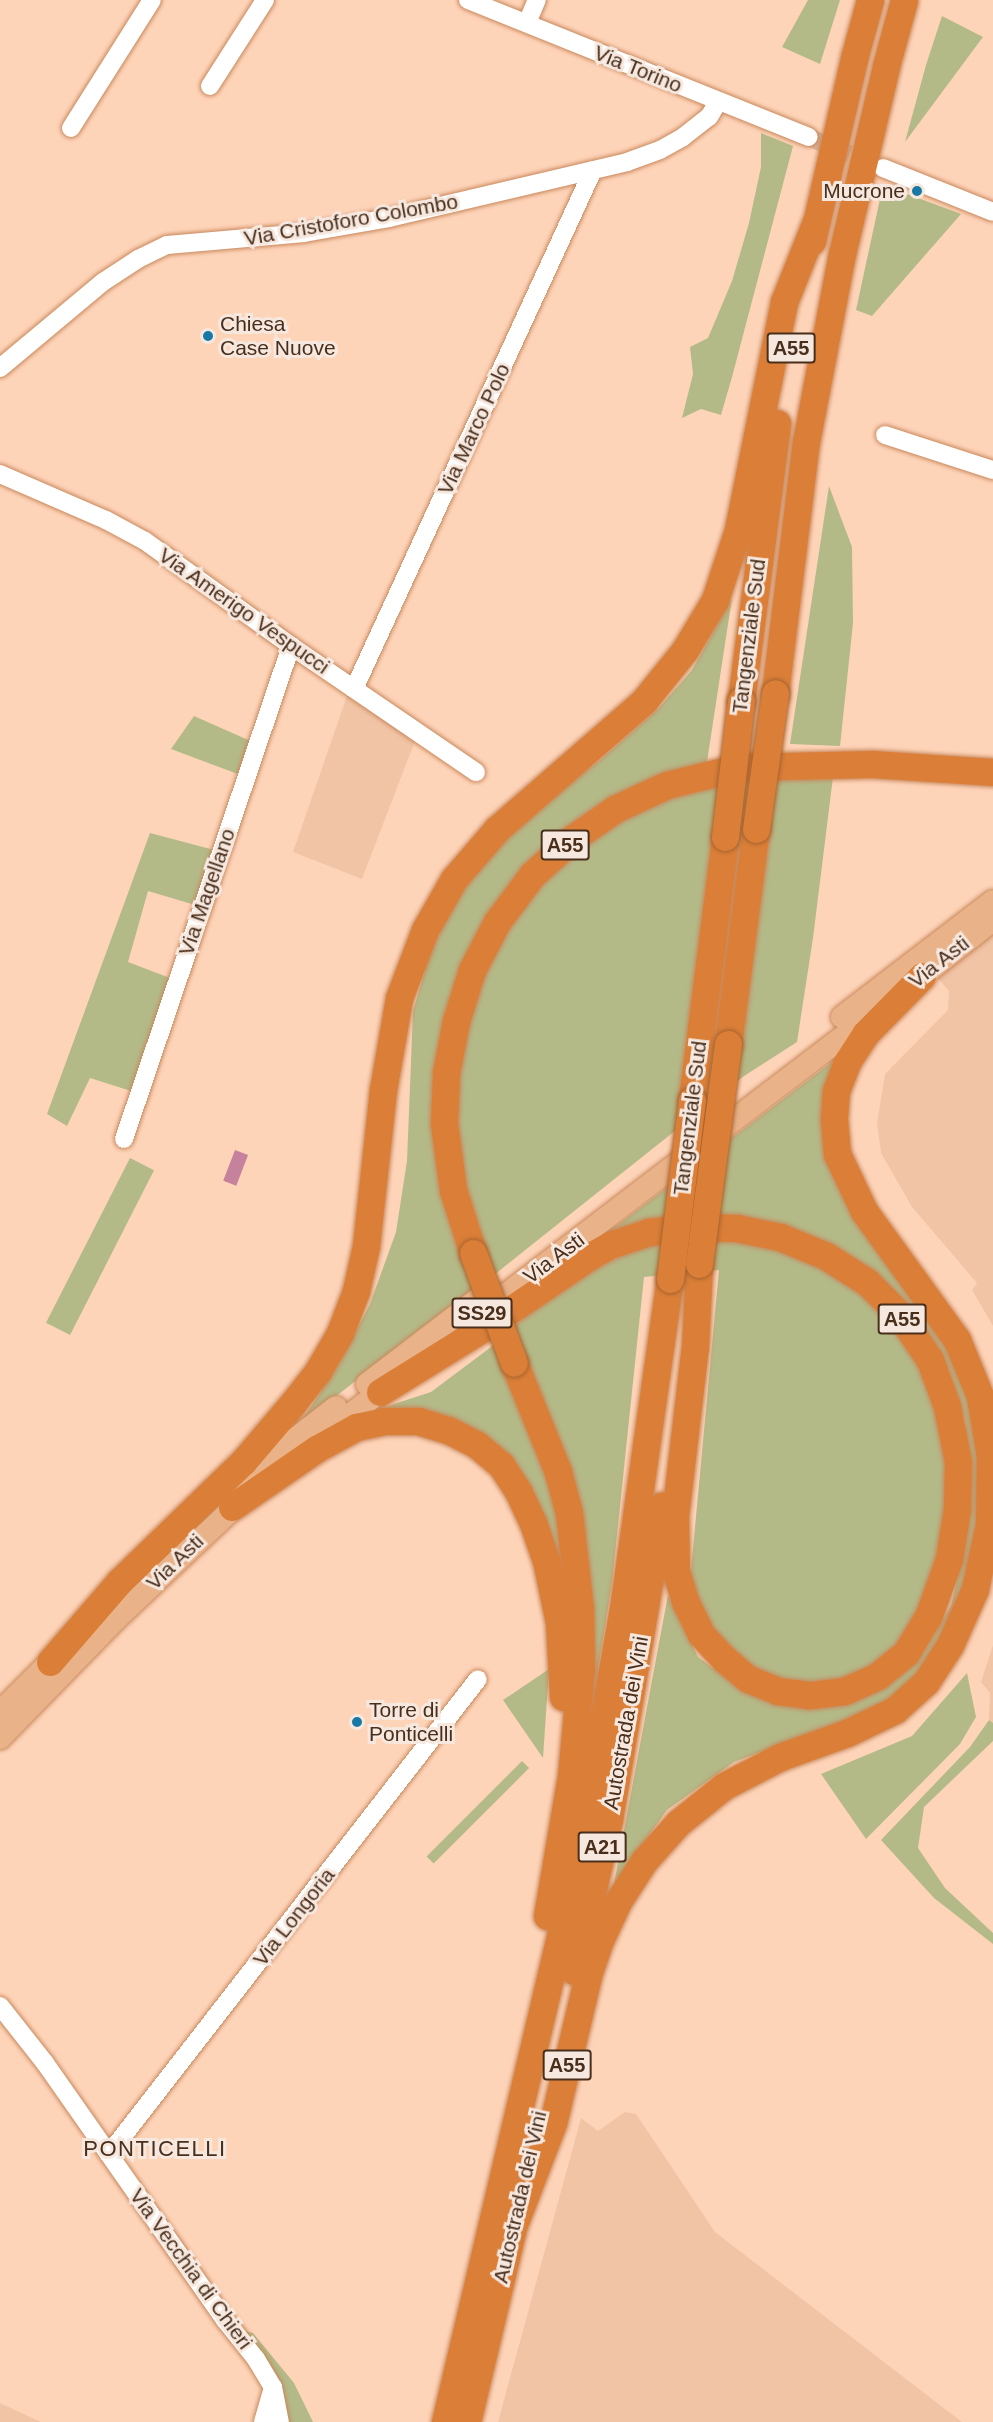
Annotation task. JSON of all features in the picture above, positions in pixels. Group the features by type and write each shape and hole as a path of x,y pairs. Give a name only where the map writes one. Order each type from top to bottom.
{"highway":[{"name":"Tangenziale Sud","path":"670,1279 774,438 815,224 870,0"},
{"name":"Tangenziale Sud","path":"699,1264 806,442 842,254 886,66 904,0"},
{"path":"50,1662 120,1581 243,1462 300,1394 340,1333 356,1292 366,1246 382,1090 399,998 425,930 454,879 496,829 644,701 685,650 715,600 738,530 784,302 815,224"},
{"name":"A55","path":"508,2158 513,2074 544,1932 571,1776 580,1694 582,1634 576,1556 569,1513 558,1472 514,1363 453,1190 444,1123 446,1073 456,1021 472,970 497,922 532,875 573,838 615,809 667,785 739,767 872,764 993,772"},
{"name":"A55","path":"513,2227 553,2123 589,1972 601,1938 617,1903 644,1861 678,1823 724,1786 780,1757 847,1733 895,1710 926,1682 950,1645 975,1589 989,1524 990,1456 980,1396 957,1340 864,1211 837,1154 834,1118 836,1091 847,1062 865,1034 922,976"},
{"name":"A55","path":"380,1392 485,1327 590,1256 629,1238 687,1227 736,1227 780,1237 826,1256 867,1282 899,1314 930,1360 948,1406 958,1462 957,1509 949,1559 929,1616 906,1653 878,1676 844,1691 810,1695 778,1691 748,1679 724,1659 701,1634 685,1601 676,1572 675,1516 695,1347 699,1264"},
{"name":"Autostrada dei Vini","path":"467,2422 611,1808 648,1598 699,1264"},
{"name":"Autostrada dei Vini","path":"445,2422 580,1852 622,1615 670,1279"},
{"name":"A55","path":"232,1507 334,1438 356,1427 384,1421 418,1421 448,1430 477,1445 501,1466 518,1491 533,1523 546,1560 559,1622 563,1671 557,1795 544,1932"}],"main road":[{"name":"Via Asti","path":"0,1712 199,1518 239,1483 993,901"},
{"name":"Via Asti","path":"0,1738 107,1628 232,1507 993,920"}],"street":[{"path":"71,128 152,0"},
{"path":"210,86 265,0"},
{"name":"Via Torino","path":"468,0 808,137"},
{"path":"527,24 537,0"},
{"name":"Via Cristoforo Colombo","path":"0,368 103,282 138,259 167,245 304,233 389,218 593,170 660,150 709,117 718,102"},
{"path":"883,168 993,212"},
{"name":"Via Marco Polo","path":"354,689 593,170"},
{"path":"885,435 993,470"},
{"name":"Via Amerigo Vespucci","path":"0,474 106,520 145,541 291,646 476,772"},
{"name":"Via Magellano","path":"124,1139 291,646"},
{"name":"Via Longoria","path":"109,2154 478,1679"},
{"name":"Via Vecchia di Chieri","path":"0,2006 109,2154 273,2387 280,2422"},
{"path":"263,2422 273,2387"}],"shaded area":[{"path":"348,693 415,741 362,879 293,852"},
{"path":"993,934 993,1326 972,1290 977,1283 912,1207 881,1153 877,1123 885,1074 948,1010 949,991 936,976"},
{"path":"235,1150 248,1155 236,1186 223,1181"},
{"path":"993,1645 993,1723 989,1720 990,1693 981,1682"},
{"path":"625,2112 636,2114 715,2232 962,2422 498,2422 581,2118 598,2131"},
{"path":"0,2403 41,2422 0,2422"}],"green space":[{"path":"808,0 840,0 820,64 782,47"},
{"path":"942,16 983,37 905,142 926,65"},
{"path":"761,133 793,146 732,377 721,415 701,409 682,418 693,374 690,347 708,338 732,281 749,223 761,167"},
{"path":"883,185 961,214 872,316 856,310"},
{"path":"829,486 852,547 853,623 840,746 790,744"},
{"path":"732,598 707,762 516,880 441,1062 473,1289 298,1426 338,1366 370,1304 396,1232 407,1161 413,1011 430,953 457,899 495,850 538,808 600,760 658,709 692,670"},
{"path":"194,716 255,743 243,776 171,749"},
{"path":"789,774 833,777 813,938 797,1042 744,1076 494,1275 463,1197 453,1072 479,974 536,886 573,850 620,818 707,783"},
{"path":"150,833 218,851 195,905 148,891 128,962 170,978 131,1091 90,1078 67,1126 47,1114"},
{"path":"833,1061 824,1152 956,1359 976,1415 983,1495 963,1600 924,1670 887,1705 734,1762 667,1810 614,1884 668,1595 698,1657 737,1686 856,1699 890,1684 924,1652 951,1606 965,1545 971,1489 965,1420 949,1370 917,1321 771,1227 602,1237"},
{"path":"130,1158 154,1170 70,1335 46,1323"},
{"path":"727,1237 801,1256 872,1299 913,1348 940,1405 950,1468 946,1534 911,1633 875,1669 836,1682 801,1687 762,1675 733,1653 701,1613 690,1581 719,1270 644,1277 612,1583 583,1762 589,1604 511,1329 558,1289 646,1245"},
{"path":"495,1344 562,1519 567,1621 477,1436 367,1419 394,1404 431,1392"},
{"path":"549,1669 543,1758 503,1700"},
{"path":"967,1673 976,1717 960,1744 866,1839 821,1774 912,1736"},
{"path":"989,1720 993,1723 993,1741 924,1807 918,1848 945,1888 993,1933 993,1944 934,1898 881,1840 970,1747"},
{"path":"522,1761 529,1768 434,1864 427,1856"},
{"path":"244,2331 253,2333 294,2383 313,2422 286,2422 285,2398 273,2373"}],"tunnel":[{"path":"808,137 873,164"}],"place":[{"name":"Mucrone","path":"917,191"},
{"name":"Chiesa Case Nuove","path":"208,336"},
{"name":"Torre di Ponticelli","path":"357,1722"}],"district":[{"name":"PONTICELLI","path":"155,2149"}]}
